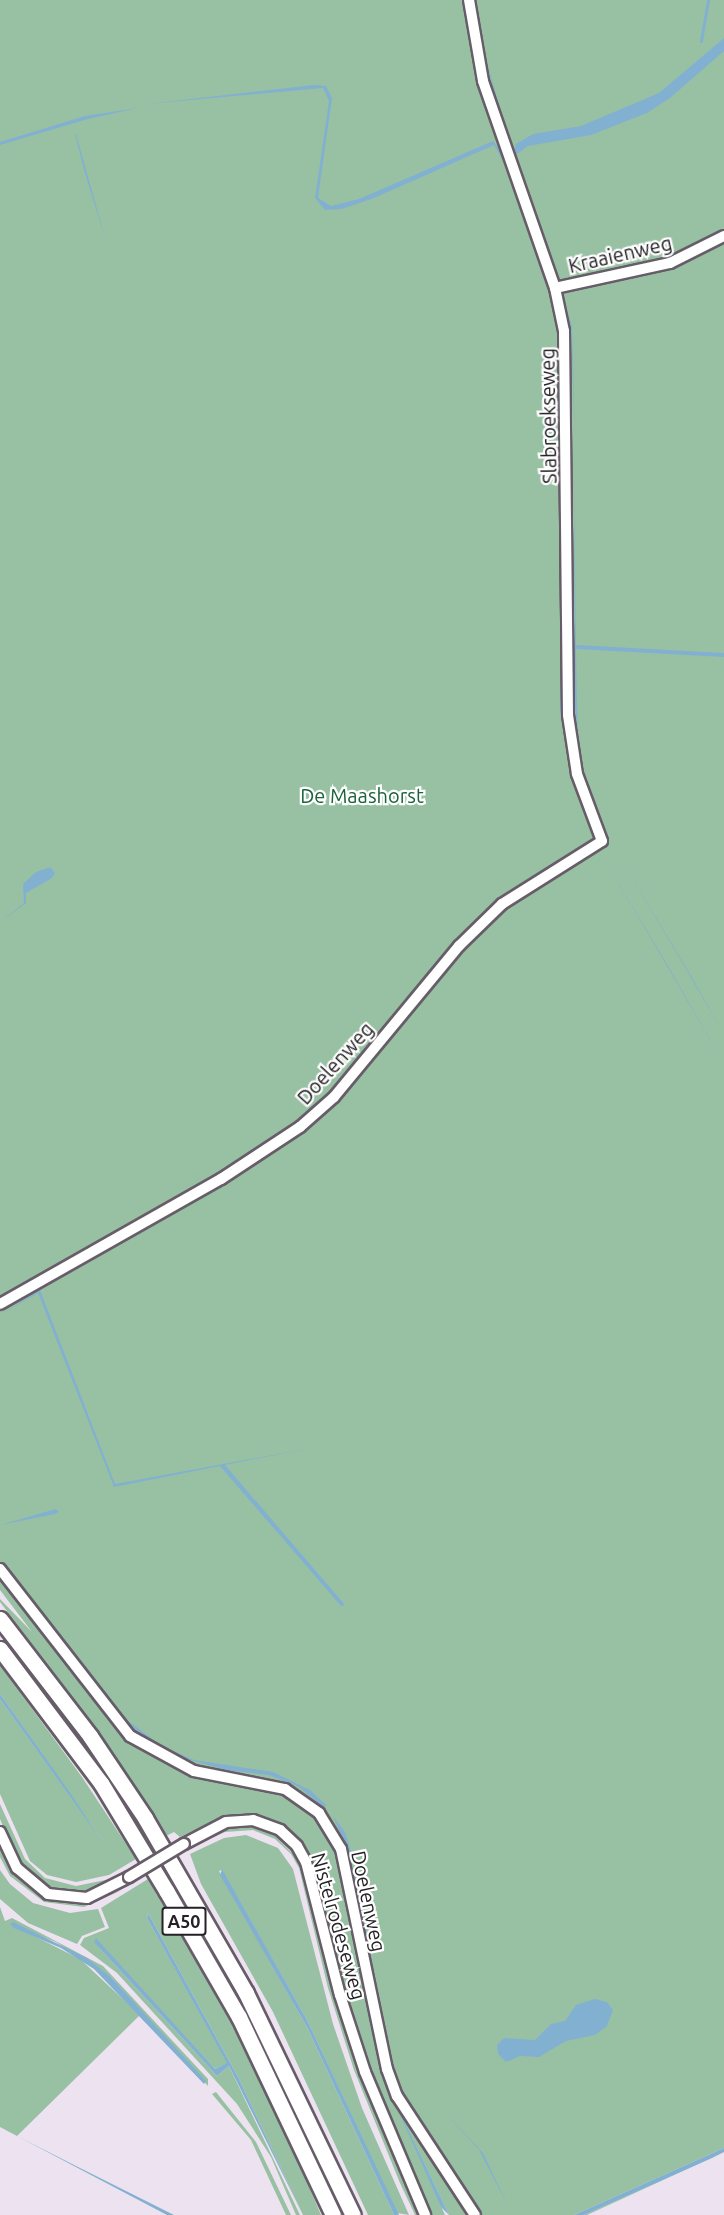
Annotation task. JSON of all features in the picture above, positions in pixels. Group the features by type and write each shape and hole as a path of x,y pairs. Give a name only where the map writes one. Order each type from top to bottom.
{"highway":[{"name":"A50","path":"0,1619 90,1736 145,1818 246,1993 353,2215"},
{"name":"A50","path":"0,1649 101,1784 167,1892 239,2017 333,2215"}],"street":[{"name":"Slabroekseweg","path":"469,0 483,81 555,288 566,355 569,722 578,774 602,841"},
{"name":"Kraaienweg","path":"555,288 670,263 724,236"},
{"name":"Doelenweg","path":"0,1304 220,1179 300,1127 333,1097 459,946 502,904 602,841"},
{"name":"Doelenweg","path":"0,1569 130,1736 194,1771 285,1789 319,1813 341,1849 387,2069 397,2096 475,2215"},
{"name":"Nistelrodeseweg","path":"0,1832 17,1868 48,1894 87,1898 226,1822 247,1820 269,1824 297,1846 306,1862 340,1995 365,2072 425,2215"}],"green space":[{"name":"De Maashorst","path":"0,0 724,0 724,2148 574,2215 449,2215 400,2114 445,2215 431,2215 380,2098 357,2035 315,1872 302,1843 270,1819 247,1814 224,1816 180,1837 174,1832 166,1836 68,1691 0,1602 0,1599 32,1632 0,1590","holes":["371,2024 403,2112 388,2084"]},
{"path":"0,1665 82,1777 136,1859 109,1875 76,1882 47,1875 30,1861 0,1794 0,1699 104,1843 0,1694"},
{"path":"0,1804 25,1859 45,1878 76,1886 115,1878 87,1890 71,1892 44,1885 22,1864 10,1843 0,1819"},
{"path":"250,1825 271,1832 298,1859 354,2058 420,2215 415,2215 400,2183 354,2070 328,1988 299,1868 291,1854 275,1839 253,1830 225,1832 190,1847 218,1831"},
{"path":"246,1835 278,1848 293,1869 333,2024 362,2108 409,2215 397,2213 307,2020 222,1870 219,1871 307,2027 394,2215 368,2215 273,2012 201,1884 190,1854 224,1838"},
{"path":"0,1845 17,1878 48,1900 85,1903 122,1890 84,1907 44,1902 10,1876 0,1857"},
{"path":"0,1870 10,1884 33,1903 70,1913 98,1909 105,1927 82,1936 77,1944 28,1923 0,1899"},
{"path":"148,1879 220,2002 275,2107 321,2215 303,2215 239,2079 148,1913 147,1918 228,2063 215,2069 94,1942 217,2076 229,2066 300,2215 296,2215 271,2157 237,2104 117,1973 80,1945 84,1938 109,1928 101,1908"},
{"path":"0,1907 5,1921 12,1918 103,1966 208,2079 208,2086 112,1978 56,1942 10,1924 80,1959 140,2015 17,2136 0,2127"},
{"path":"216,2092 256,2142 291,2215 286,2215 251,2140 212,2094"},
{"path":"724,2152 587,2215 584,2215"}],"water":[{"path":"476,0 484,52 503,119 482,50"},
{"path":"724,38 724,51 670,98 647,113 591,135 528,146 513,157 516,144 533,134 581,126 659,93"},
{"path":"314,85 326,86 332,98 318,198 331,206 359,199 493,141 507,159 502,159 494,145 374,198 342,209 325,210 315,198 329,101 323,88 147,104"},
{"path":"138,108 88,119 0,145 0,142 85,116"},
{"path":"76,134 106,241 84,170"},
{"path":"563,295 572,327 575,441 571,328"},
{"path":"574,485 576,645 724,653 724,657 576,649 578,748 575,708"},
{"path":"560,505 561,710 566,747 560,711"},
{"path":"618,854 694,981 724,1035 693,981"},
{"path":"603,857 668,966 724,1064 667,966"},
{"path":"50,867 55,873 52,878 26,893 26,903 0,922 24,903 23,884 36,872"},
{"path":"40,1290 115,1484 316,1447 225,1465 345,1605 341,1606 220,1466 114,1487 38,1293 0,1315"},
{"path":"56,1509 59,1512 55,1514 0,1525"},
{"path":"95,1680 127,1720 163,1747 194,1760 273,1772 310,1790 327,1806 323,1807 299,1787 269,1775 226,1770 176,1756 137,1732 116,1712"},
{"path":"0,1694 71,1794 104,1844 0,1699"},
{"path":"333,1816 345,1832 352,1855 349,1853"},
{"path":"354,1867 379,1997 378,1999 363,1942"},
{"path":"222,1869 307,2020 399,2215 394,2215 307,2027 220,1875"},
{"path":"148,1913 239,2079 303,2215 229,2066 217,2076 94,1942 96,1938 215,2069 227,2063 147,1918"},
{"path":"13,1922 87,1958 112,1978 206,2081 204,2084 94,1969 61,1948 14,1928 10,1924"},
{"path":"595,1999 607,2002 613,2010 607,2026 595,2035 566,2041 539,2057 520,2056 506,2062 498,2054 497,2045 504,2038 535,2040 551,2024 565,2021 576,2005"},
{"path":"441,2108 483,2153 508,2206 479,2150"},
{"path":"400,2115 402,2117 449,2215 441,2207"},
{"path":"17,2136 74,2165 174,2215 167,2215"},
{"path":"724,2148 724,2152 712,2158 584,2215 574,2215"}],"waterway":[{"path":"701,41 708,0"}]}
